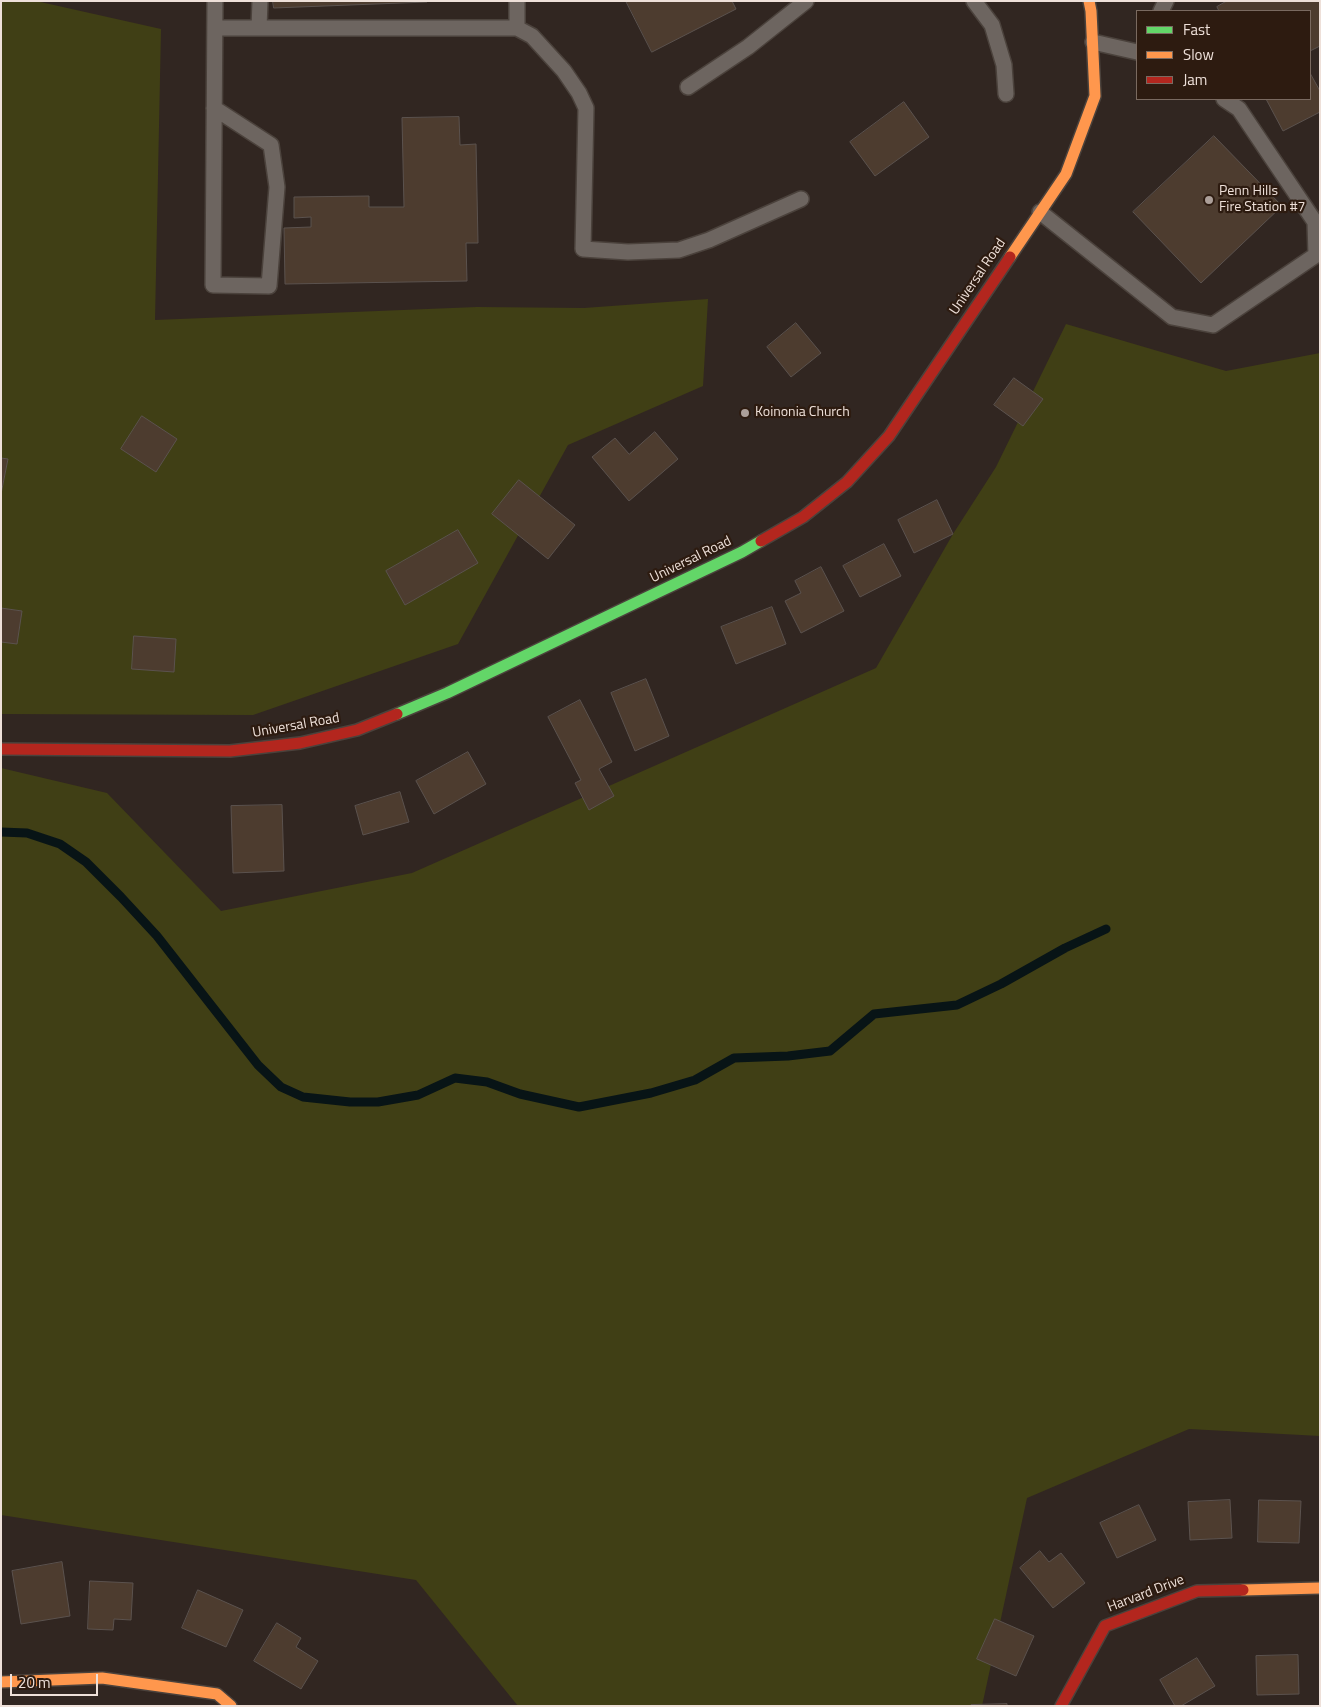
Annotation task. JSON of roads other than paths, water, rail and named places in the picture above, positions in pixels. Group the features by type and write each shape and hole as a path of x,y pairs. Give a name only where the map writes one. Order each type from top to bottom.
{"street":[{"name":"Universal Road","path":"1,749 230,751 300,743 357,730 447,693 742,552 803,517 847,482 890,436 1066,174 1095,96 1092,10 1089,1"},
{"name":"Harvard Drive","path":"1061,1706 1105,1626 1197,1591 1320,1588"},
{"path":"1,1682 102,1678 217,1694 231,1706"}],"lane":[{"path":"214,108 271,144 276,187 269,286 213,285 214,108 215,1"},
{"path":"259,28 260,1"},
{"path":"517,1 517,28"},
{"path":"688,87 748,47 786,7 806,1"},
{"path":"974,1 992,25 1004,65 1006,94"},
{"path":"215,28 517,28 532,36 564,71 586,108 583,249 628,252 679,250 709,240 801,199"},
{"path":"1093,42 1136,52"},
{"path":"1040,212 1172,317 1213,325 1318,256 1318,221 1239,109 1226,100"}],"waterway":[{"path":"1,832 27,833 60,844 86,862 157,936 258,1065 281,1087 303,1097 350,1102 378,1102 418,1095 455,1078 487,1082 520,1094 579,1107 651,1093 695,1080 734,1058 788,1056 830,1051 874,1014 957,1005 1001,984 1065,948 1106,929"}],"place":[{"name":"Penn Hills Fire Station #7","path":"1209,200"},
{"name":"Koinonia Church","path":"745,413"}]}
